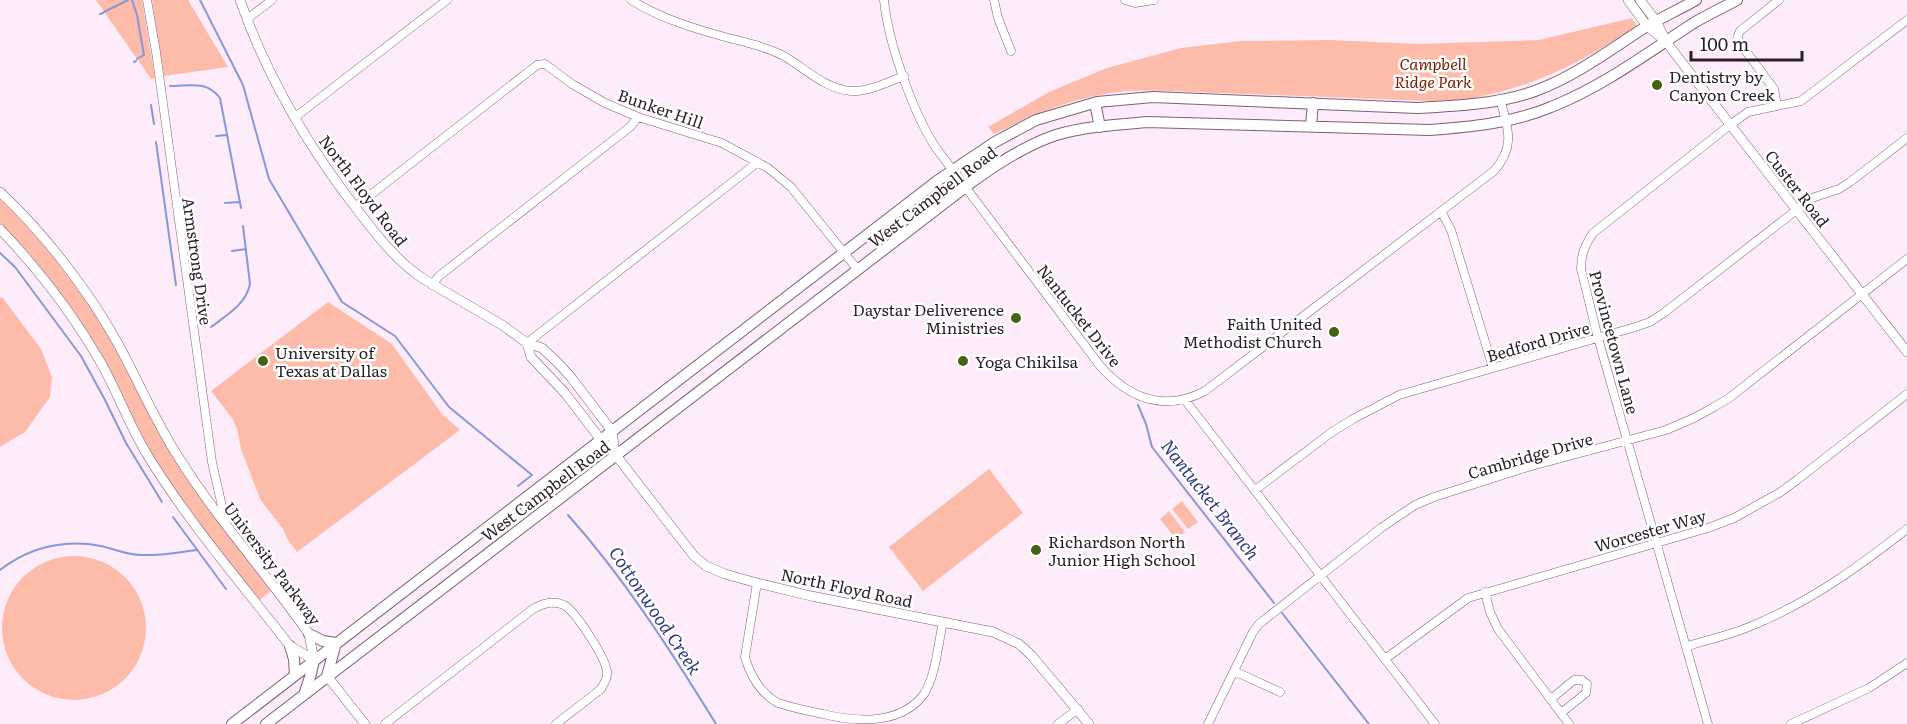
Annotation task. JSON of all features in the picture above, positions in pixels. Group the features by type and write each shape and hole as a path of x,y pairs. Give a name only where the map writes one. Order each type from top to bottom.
{"main road":[{"name":"West Campbell Road","path":"232,724 952,170 995,142 1036,120 1053,113 1095,103 1153,97 1417,108 1500,99 1536,90 1608,53 1652,24 1696,0"},
{"name":"West Campbell Road","path":"266,724 965,187 1028,147 1056,135 1100,127 1171,121 1430,130 1466,128 1506,120 1550,108 1585,92 1695,22 1737,0"},
{"path":"1095,103 1100,127"},
{"path":"1311,126 1313,103"},
{"path":"697,366 711,383"},
{"path":"290,646 295,675 327,676 336,643 323,641 309,634"},
{"path":"303,695 314,660 343,664"}],"street":[{"name":"Armstrong Drive","path":"147,0 212,462 226,525"},
{"name":"North Floyd Road","path":"240,0 294,118 355,207 398,260 432,285 502,325 527,343 542,348 570,376 612,431 615,454"},
{"path":"247,19 272,0"},
{"path":"294,118 447,0"},
{"path":"631,0 665,18 770,49 836,88 862,90 904,76"},
{"name":"Nantucket Drive","path":"884,0 890,35 925,129 952,170 1108,375 1121,387 1138,396 1161,402 1185,400"},
{"path":"994,0 998,18 1011,51"},
{"path":"1125,0 1135,3 1154,0"},
{"path":"1628,0 1652,24"},
{"path":"1640,0 1652,24"},
{"path":"1777,106 1774,89 1739,42 1738,36 1740,31 1779,0"},
{"name":"Provincetown Lane","path":"1708,724 1598,338 1581,269 1581,258 1593,233 1730,124 1748,112 1801,101 1907,20"},
{"name":"Custer Road","path":"1652,24 1907,352"},
{"name":"Bunker Hill","path":"355,207 537,65 547,65 597,99 638,117 722,143 778,175 791,186 858,270"},
{"path":"1435,724 1185,400 1205,391 1224,378 1442,213 1501,164 1509,147 1506,120 1500,99"},
{"path":"432,285 438,276 630,127 638,117"},
{"name":"Bedford Drive","path":"1255,490 1332,432 1399,394 1650,322 1812,198 1839,189 1907,138"},
{"path":"527,343 758,162"},
{"name":"University Parkway","path":"0,192 43,238 96,308 116,340 178,456 226,525 309,634 314,660"},
{"path":"1442,213 1451,230 1493,368"},
{"path":"0,229 41,274 81,331 102,364 142,446 172,493 290,646 314,660"},
{"name":"Cambridge Drive","path":"1208,724 1259,624 1321,574 1415,504 1528,468 1679,425 1721,402 1907,259"},
{"name":"North Floyd Road","path":"527,343 531,357 565,393 700,562 725,574 757,583 993,632 1019,644 1044,669 1089,724"},
{"name":"Worcester Way","path":"1385,659 1462,602 1485,592 1689,535 1734,518 1779,493 1907,394"},
{"path":"1687,646 1738,631 1797,605 1826,589 1907,529"},
{"path":"757,583 745,657 752,675 771,699 827,720 877,723 900,717 909,711 925,694 943,622"},
{"path":"1485,592 1490,612 1498,629 1569,724"},
{"path":"385,724 533,609 543,603 554,602 564,605 571,611 600,651 607,672 601,689 556,724"},
{"path":"1791,724 1869,688 1907,663"},
{"path":"1234,671 1280,692"},
{"path":"327,676 365,724"},
{"path":"1551,699 1574,680 1582,680 1587,684 1587,693 1561,713"},
{"path":"1058,724 1078,709"}],"green space":[{"path":"96,0 142,0 155,78 151,79 138,60 143,56 137,59 105,13 110,8 104,11"},
{"path":"152,0 188,0 228,67 164,76"},
{"name":"Campbell Ridge Park","path":"1632,18 1637,26 1579,61 1518,87 1473,98 1431,101 1127,91 1092,96 1058,106 994,134 988,127 1049,92 1107,68 1181,48 1241,41 1329,40 1419,44 1539,40"},
{"path":"0,198 19,216 50,253 94,311 191,484 271,591 258,601 176,493 143,440 78,319 28,252 0,223"},
{"path":"2,297 41,349 52,377 50,397 25,432 0,447 0,298"},
{"path":"328,302 392,344 442,414 460,430 297,552 260,499 241,449 237,429 232,418 211,391"},
{"path":"989,469 1023,513 923,591 889,547"},
{"path":"1182,501 1198,522 1188,529 1172,509"},
{"path":"1169,511 1185,532 1176,539 1160,519"},
{"path":"74,556 101,562 114,568 125,577 134,588 140,601 146,628 140,655 134,668 125,679 114,688 101,694 74,700 47,694 34,688 23,679 14,668 8,655 2,628 8,601 14,588 23,577 34,568 47,562"}],"waterway":[{"path":"104,12 128,0"},
{"path":"132,0 144,55 137,59"},
{"name":"Cottonwood Creek","path":"200,0 243,85 269,179 342,302 395,336 449,407 532,475 518,486"},
{"path":"170,86 203,86 215,92 220,98 241,208"},
{"path":"151,105 154,124"},
{"path":"216,136 227,135"},
{"path":"156,142 176,285"},
{"path":"225,203 240,202"},
{"path":"211,327 235,308 248,291 250,284 243,226"},
{"path":"232,251 246,249"},
{"path":"0,253 15,267 81,356 126,443 162,502"},
{"name":"Nantucket Branch","path":"1138,405 1152,447 1274,603"},
{"path":"232,507 268,557"},
{"name":"Cottonwood Creek","path":"568,515 628,590 716,724"},
{"path":"173,517 226,589"},
{"path":"0,570 35,550 60,544 87,544 141,555 197,550"},
{"name":"Nantucket Branch","path":"1282,613 1369,724"}],"place":[{"name":"Dentistry by Canyon Creek","path":"1657,85"},
{"name":"Daystar Deliverence Ministries","path":"1016,318"},
{"name":"Faith United Methodist Church","path":"1334,332"},
{"name":"University of Texas at Dallas","path":"263,361"},
{"name":"Yoga Chikilsa","path":"963,361"},
{"name":"Richardson North Junior High School","path":"1036,550"}]}
